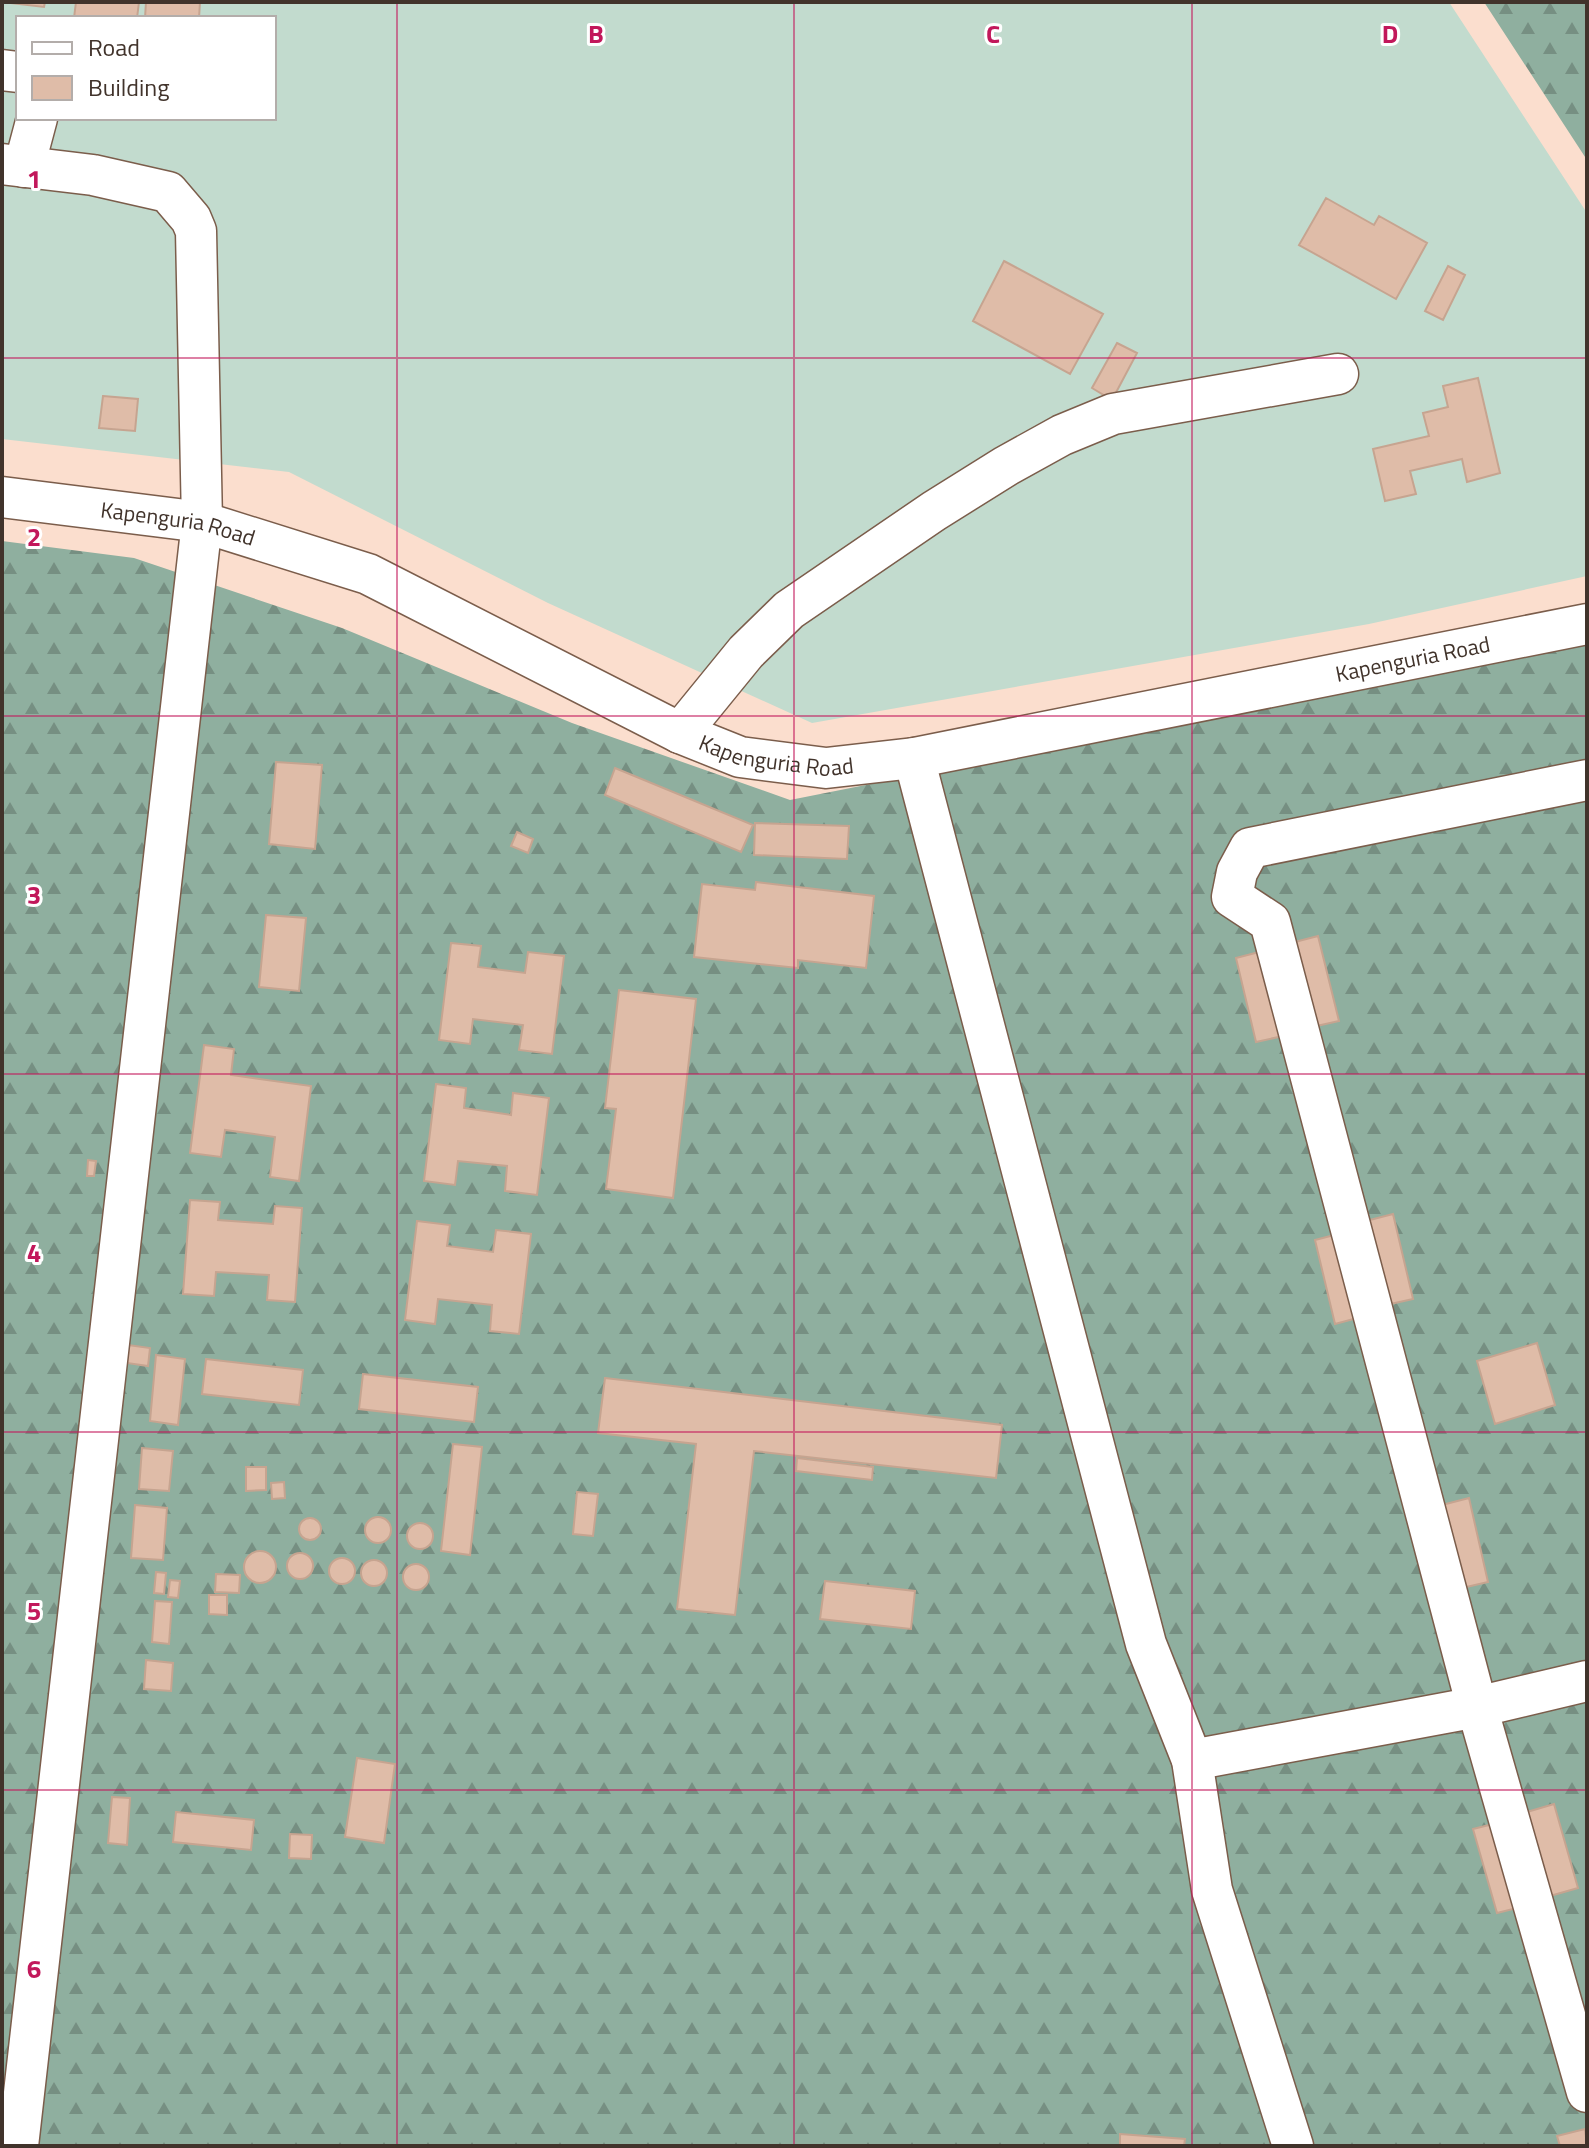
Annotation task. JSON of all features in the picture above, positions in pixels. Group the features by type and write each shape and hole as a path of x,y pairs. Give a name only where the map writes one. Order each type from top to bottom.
{"street":[{"path":"18,2146 202,522 196,231 191,219 168,192 93,175 13,166 36,120"},
{"path":"680,733 746,652 789,610 934,511 1062,435 1113,414 1338,374"},
{"name":"Kapenguria Road","path":"2,497 202,522 368,574 680,733 740,757 826,768 914,758 1587,624"},
{"path":"914,758 1146,1644 1192,1760 1212,1890 1293,2146"},
{"path":"1587,780 1250,848 1237,872 1232,897 1270,922 1477,1707 1587,2092"},
{"path":"1192,1760 1477,1707 1587,1681"}],"green space":[{"path":"2,2 1449,2 1587,213 1587,576 1369,624 812,723 548,603 289,472 2,439"},
{"path":"1484,2 1587,2 1587,160"},
{"path":"2,541 134,558 342,628 572,723 790,800 1587,642 1587,2146 2,2146"}],"building":[{"path":"2,2 45,2 44,7"},
{"path":"76,2 139,2 137,16 74,16"},
{"path":"146,2 200,2 199,16 145,16"},
{"path":"1326,198 1374,225 1379,216 1427,243 1396,299 1299,245"},
{"path":"1004,261 1103,314 1070,374 973,321"},
{"path":"1448,266 1465,275 1443,320 1425,311"},
{"path":"1117,343 1137,353 1112,400 1092,388"},
{"path":"1478,378 1500,473 1467,482 1462,459 1410,471 1416,494 1385,501 1373,449 1429,436 1423,413 1448,407 1443,386"},
{"path":"103,396 138,399 135,431 99,428"},
{"path":"276,762 322,765 315,849 269,844"},
{"path":"615,768 753,825 741,852 605,795"},
{"path":"755,823 849,826 847,859 754,855"},
{"path":"517,832 533,839 528,853 511,846"},
{"path":"756,882 874,896 866,968 798,960 798,968 694,957 702,884 755,890"},
{"path":"266,915 306,918 299,991 259,987"},
{"path":"1318,936 1339,1021 1312,1027 1291,943"},
{"path":"451,943 481,946 478,967 525,973 528,952 564,956 552,1054 519,1050 523,1025 473,1019 470,1044 439,1040"},
{"path":"1263,951 1283,1036 1256,1042 1236,958"},
{"path":"619,990 696,999 673,1198 606,1189 616,1109 605,1108"},
{"path":"204,1045 234,1049 231,1075 311,1086 299,1181 270,1177 275,1137 225,1130 221,1157 190,1153"},
{"path":"436,1084 466,1088 464,1108 511,1115 513,1093 549,1098 537,1195 505,1191 507,1166 458,1161 455,1185 424,1181"},
{"path":"88,1160 96,1161 94,1176 87,1176"},
{"path":"190,1200 220,1202 218,1220 273,1224 275,1206 302,1208 295,1302 267,1300 269,1275 216,1272 214,1296 183,1294"},
{"path":"1393,1214 1413,1299 1386,1305 1366,1221"},
{"path":"417,1221 450,1225 447,1246 493,1252 496,1230 531,1234 519,1334 490,1331 492,1305 438,1299 435,1324 405,1320"},
{"path":"1342,1233 1361,1317 1335,1324 1315,1240"},
{"path":"1537,1343 1555,1405 1495,1424 1477,1361"},
{"path":"128,1345 150,1348 148,1366 127,1363"},
{"path":"156,1355 185,1359 178,1425 150,1421"},
{"path":"206,1359 303,1370 299,1405 202,1394"},
{"path":"363,1374 478,1387 474,1422 359,1409"},
{"path":"605,1378 1002,1425 996,1478 754,1451 735,1615 677,1609 696,1444 598,1433"},
{"path":"453,1444 482,1447 470,1555 441,1551"},
{"path":"142,1448 173,1451 169,1491 139,1489"},
{"path":"797,1458 873,1467 872,1480 796,1471"},
{"path":"246,1467 266,1467 266,1490 246,1491"},
{"path":"284,1482 285,1498 272,1499 271,1483"},
{"path":"577,1492 598,1494 593,1536 573,1534"},
{"path":"1469,1498 1488,1582 1462,1588 1442,1505"},
{"path":"135,1505 167,1508 163,1560 131,1558"},
{"path":"378,1517 387,1521 391,1530 387,1539 378,1543 369,1539 365,1530 369,1521"},
{"path":"310,1518 318,1521 321,1529 318,1537 310,1540 302,1537 299,1529 302,1521"},
{"path":"420,1523 429,1527 433,1536 429,1545 420,1549 411,1545 407,1536 411,1527"},
{"path":"260,1551 271,1556 276,1567 271,1578 260,1583 249,1578 244,1567 249,1556"},
{"path":"300,1553 309,1557 313,1566 309,1575 300,1579 291,1575 287,1566 291,1557"},
{"path":"342,1558 351,1562 355,1571 351,1580 342,1584 333,1580 329,1571 333,1562"},
{"path":"374,1560 383,1564 387,1573 383,1582 374,1586 365,1582 361,1573 365,1564"},
{"path":"416,1564 425,1568 429,1577 425,1586 416,1590 407,1586 403,1577 407,1568"},
{"path":"156,1572 166,1573 164,1594 154,1593"},
{"path":"216,1574 240,1575 239,1593 215,1592"},
{"path":"170,1580 180,1581 178,1598 168,1597"},
{"path":"825,1581 915,1591 911,1629 820,1619"},
{"path":"209,1595 227,1595 227,1615 209,1614"},
{"path":"155,1601 172,1602 169,1644 152,1642"},
{"path":"146,1660 173,1663 171,1691 144,1689"},
{"path":"357,1758 395,1764 384,1843 345,1837"},
{"path":"112,1797 130,1798 127,1845 108,1843"},
{"path":"1554,1804 1578,1888 1550,1896 1527,1812"},
{"path":"176,1812 254,1820 251,1850 173,1842"},
{"path":"1501,1822 1525,1906 1497,1913 1473,1829"},
{"path":"290,1834 312,1835 311,1859 289,1858"},
{"path":"1585,2129 1587,2146 1560,2146 1557,2136"},
{"path":"1120,2134 1185,2139 1184,2146 1120,2146"}]}
